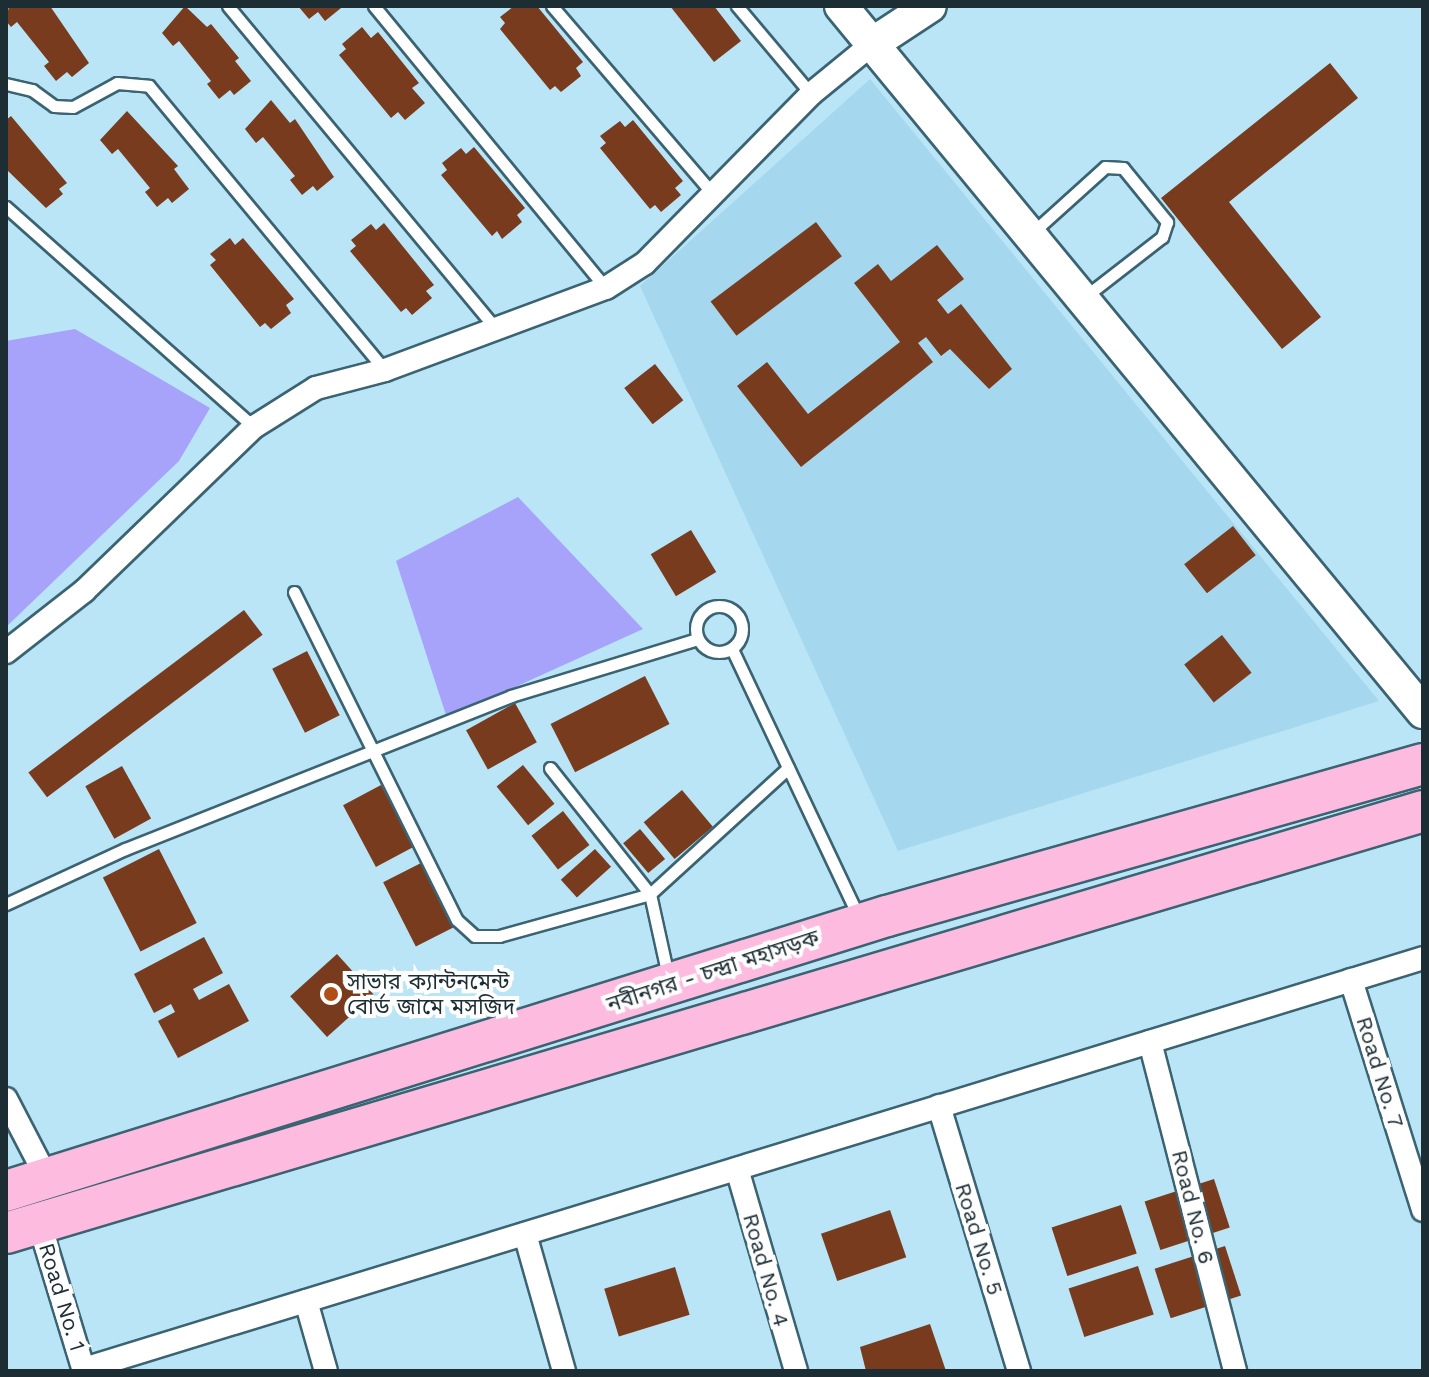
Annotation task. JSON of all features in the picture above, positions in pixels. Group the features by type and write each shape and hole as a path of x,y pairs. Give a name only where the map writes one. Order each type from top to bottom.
{"highway":[{"name":"নবীনগর - চন্দ্রা মহাসড়ক","path":"6,1191 862,924 1423,764"},
{"name":"নবীনগর - চন্দ্রা মহাসড়ক","path":"22,1228 1423,811"}],"street":[{"path":"841,6 1423,712"},
{"path":"6,652 84,591 254,427 316,388 385,370 606,288 645,263 715,196 811,94 872,44 930,6"},
{"path":"84,1370 1423,958"},
{"name":"Road No. 7","path":"1351,980 1423,1210"},
{"name":"Road No. 6","path":"1150,1042 1235,1371"},
{"path":"6,1099 47,1178"},
{"name":"Road No. 5","path":"939,1106 1019,1371"},
{"name":"Road No. 4","path":"737,1169 796,1371"},
{"name":"Road No. 1","path":"22,1228 84,1370"},
{"path":"525,1234 564,1371"},
{"path":"306,1301 326,1371"}],"lane":[{"path":"228,6 496,329"},
{"path":"374,6 606,288"},
{"path":"552,6 715,196"},
{"path":"737,6 811,94"},
{"path":"6,84 32,90 54,106 73,107 117,83 149,86 385,370"},
{"path":"1030,235 1105,167 1123,168 1167,222 1162,237 1082,299"},
{"path":"6,207 254,427"},
{"path":"294,592 457,920 475,936 499,936 650,894 788,768"},
{"path":"698,639 702,613 728,607 743,628 732,649"},
{"path":"6,904 125,849 375,753 511,696 698,639"},
{"path":"698,639 711,651 732,649"},
{"path":"732,649 862,924"},
{"path":"550,768 650,894 670,985"}],"shaded area":[{"path":"870,79 1379,701 898,851 640,286"},
{"path":"75,329 210,408 179,461 6,627 6,341"},
{"path":"518,497 643,629 447,718 396,561"}],"building":[{"path":"9,6 50,6 89,63 72,77 67,72 56,81 44,66 49,62 17,22 11,27 6,21"},
{"path":"185,6 207,27 211,24 239,58 235,61 251,81 234,95 230,90 219,99 207,84 211,81 179,41 173,46 162,33"},
{"path":"298,6 341,8 325,21 318,12 309,19"},
{"path":"514,6 537,6 583,62 576,68 581,76 561,92 555,86 550,90 500,29 505,23 500,17"},
{"path":"670,6 714,6 741,41 714,62"},
{"path":"362,27 371,38 378,32 419,83 412,88 425,103 405,120 398,112 391,118 339,55 346,49 342,44"},
{"path":"1330,63 1358,98 1229,202 1321,317 1282,349 1161,198"},
{"path":"271,100 290,123 295,119 334,177 317,191 313,186 302,195 290,180 295,176 263,137 256,143 245,129"},
{"path":"127,111 178,166 174,169 189,189 172,203 168,198 157,207 145,192 150,188 118,149 112,154 100,140"},
{"path":"11,116 67,183 59,189 63,194 46,208 6,169 6,120"},
{"path":"633,120 683,181 675,188 681,195 661,212 655,205 650,209 600,148 606,143 600,136 620,121 625,127"},
{"path":"474,147 525,208 517,215 522,222 502,239 497,231 492,236 441,175 447,170 442,163 461,148 466,154"},
{"path":"816,222 842,256 736,336 711,301"},
{"path":"384,223 434,285 426,291 432,298 412,315 406,308 401,312 350,251 356,246 351,240 371,224 376,230"},
{"path":"230,238 235,245 243,238 294,299 286,305 291,313 271,329 265,323 260,327 210,265 216,260 210,254"},
{"path":"937,245 964,279 937,300 948,314 961,304 1012,369 989,389 950,349 941,356 926,337 918,343 933,362 801,467 737,386 767,362 808,414 900,342 854,283 878,264 891,281"},
{"path":"655,364 683,400 653,424 624,388"},
{"path":"1233,526 1256,555 1207,593 1184,564"},
{"path":"691,530 716,572 676,596 651,554"},
{"path":"244,610 263,635 47,797 28,772"},
{"path":"1222,635 1252,673 1214,702 1184,665"},
{"path":"307,651 340,715 305,733 272,669"},
{"path":"645,676 670,724 575,772 551,724"},
{"path":"515,703 537,742 488,770 466,730"},
{"path":"523,765 554,804 528,825 497,786"},
{"path":"122,766 151,818 114,839 85,786"},
{"path":"381,785 414,847 376,867 343,805"},
{"path":"682,790 713,827 675,859 644,822"},
{"path":"563,811 589,845 558,870 531,836"},
{"path":"640,829 665,859 648,873 623,843"},
{"path":"159,849 197,923 141,952 103,878"},
{"path":"595,849 611,867 577,898 561,880"},
{"path":"425,861 458,925 416,946 383,882"},
{"path":"204,937 223,973 193,989 199,1000 229,984 249,1021 178,1058 158,1021 175,1012 171,1004 154,1013 134,974"},
{"name":"সাভার ক্যান্টনমেন্ট বোর্ড জামে মসজিদ","path":"337,954 374,995 327,1037 290,996"},
{"path":"1214,1179 1230,1228 1160,1250 1145,1202"},
{"path":"1121,1205 1137,1254 1067,1276 1052,1228"},
{"path":"890,1210 906,1257 837,1281 821,1234"},
{"path":"1225,1246 1241,1295 1171,1318 1155,1269"},
{"path":"1138,1266 1154,1315 1084,1337 1069,1289"},
{"path":"675,1267 690,1315 619,1336 604,1289"},
{"path":"930,1324 946,1371 866,1371 860,1347"}],"place":[{"name":"সাভার ক্যান্টনমেন্ট বোর্ড জামে মসজিদ","path":"331,994"}]}
